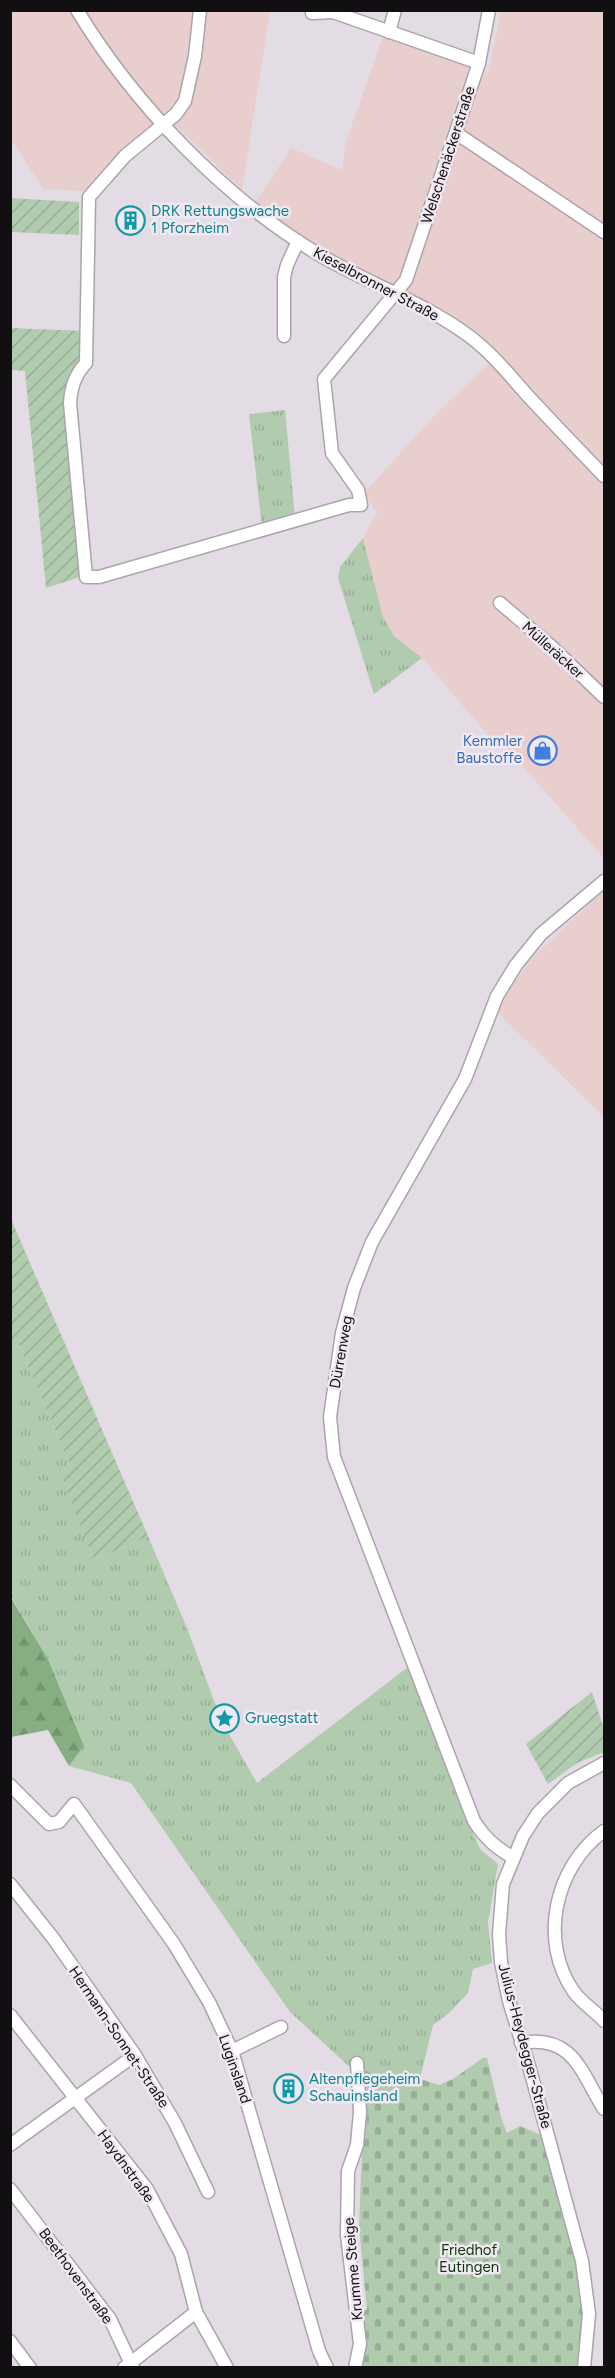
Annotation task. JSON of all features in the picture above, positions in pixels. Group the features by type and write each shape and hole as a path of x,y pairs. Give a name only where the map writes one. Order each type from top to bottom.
{"street":[{"name":"Kieselbronner Straße","path":"77,10 118,72 162,124 226,184 298,241 354,274 449,323 470,337 602,469"},
{"path":"162,124 176,114 185,102 195,56 200,10"},
{"path":"389,32 395,10"},
{"name":"Welschenäckerstraße","path":"162,124 125,156 89,196 86,363 73,382 70,403 86,577 99,577 349,505 361,505 358,490 332,453 324,379 406,280 479,63 489,10"},
{"path":"312,13 333,12 479,63"},
{"path":"456,133 604,232"},
{"path":"284,336 284,277 286,265 298,241"},
{"name":"Mülleräcker","path":"500,603 552,647 604,697"},
{"path":"600,885 604,899"},
{"name":"Dürrenweg","path":"513,1857 494,1846 474,1821 334,1458 330,1417 342,1333 354,1288 372,1242 465,1079 496,996 516,965 541,934 600,885"},
{"name":"Julius-Heydegger-Straße","path":"584,2367 589,2314 582,2261 509,2001 501,1962 499,1934 503,1884 523,1836 538,1813 568,1783 604,1764"},
{"name":"Luginsland","path":"10,1785 49,1824 59,1822 74,1804 174,1944 209,2002 232,2051 320,2351 327,2367"},
{"path":"604,1832 589,1843 577,1857 568,1873 557,1908 555,1927 557,1947 569,1984 576,1994 604,2019"},
{"name":"Hermann-Sonnet-Straße","path":"13,1887 53,1938 135,2055 175,2123 208,2192"},
{"name":"Haydnstraße","path":"10,2014 147,2189 181,2254 196,2312 227,2367"},
{"path":"232,2051 281,2026"},
{"path":"521,2043 545,2041 563,2049 577,2064 603,2102"},
{"path":"10,2145 135,2055"},
{"name":"Krumme Steige","path":"355,2367 360,2344 347,2235 348,2171 357,2145 360,2112 357,2063"},
{"name":"Beethovenstraße","path":"10,2189 110,2319 129,2366"},
{"path":"129,2366 196,2312"},
{"path":"10,2341 30,2367"}],"shaded area":[{"path":"10,11 270,11 242,190 164,114 83,191 43,189 11,139"},
{"path":"501,11 604,11 604,858 498,739 494,742 422,658 394,636 383,617 363,538 377,512 364,493 438,412 498,355 481,335 447,312 357,269 297,235 255,203 291,148 342,170 345,144 383,37 488,73"},
{"path":"604,890 604,1117 498,1013 511,987 532,958"}],"green space":[{"path":"10,198 79,202 79,235 11,232"},
{"path":"11,328 83,331 82,353 72,380 80,575 46,588 25,371 11,370"},
{"path":"285,410 295,518 262,528 249,414"},
{"path":"363,538 383,617 394,636 422,658 374,694 338,578 340,567"},
{"path":"11,1219 148,1536 94,1561 60,1472 71,1468 19,1345 11,1348"},
{"path":"19,1345 71,1468 61,1472 94,1561 148,1536 187,1628 222,1722 257,1783 408,1667 458,1799 480,1849 498,1864 488,1922 492,1963 473,1969 468,1993 449,2013 433,2025 420,2079 353,2070 290,2012 131,1783 69,1766 84,1746 48,1659 11,1596 10,1348"},
{"path":"10,1596 48,1659 84,1746 69,1766 48,1730 11,1737"},
{"path":"592,1692 604,1729 604,1752 577,1763 548,1784 526,1744"},
{"name":"Friedhof Eutingen","path":"483,2058 487,2058 507,2133 520,2126 549,2138 587,2289 584,2367 355,2368 356,2312 367,2310 359,2226 362,2147 367,2109 364,2071 420,2079 439,2085 453,2079"}],"place":[{"name":"DRK Rettungswache 1 Pforzheim","path":"130,220"},
{"name":"Kemmler Baustoffe","path":"543,750"},
{"name":"Gruegstatt","path":"224,1718"},
{"name":"Altenpflegeheim Schauinsland","path":"288,2088"}]}
